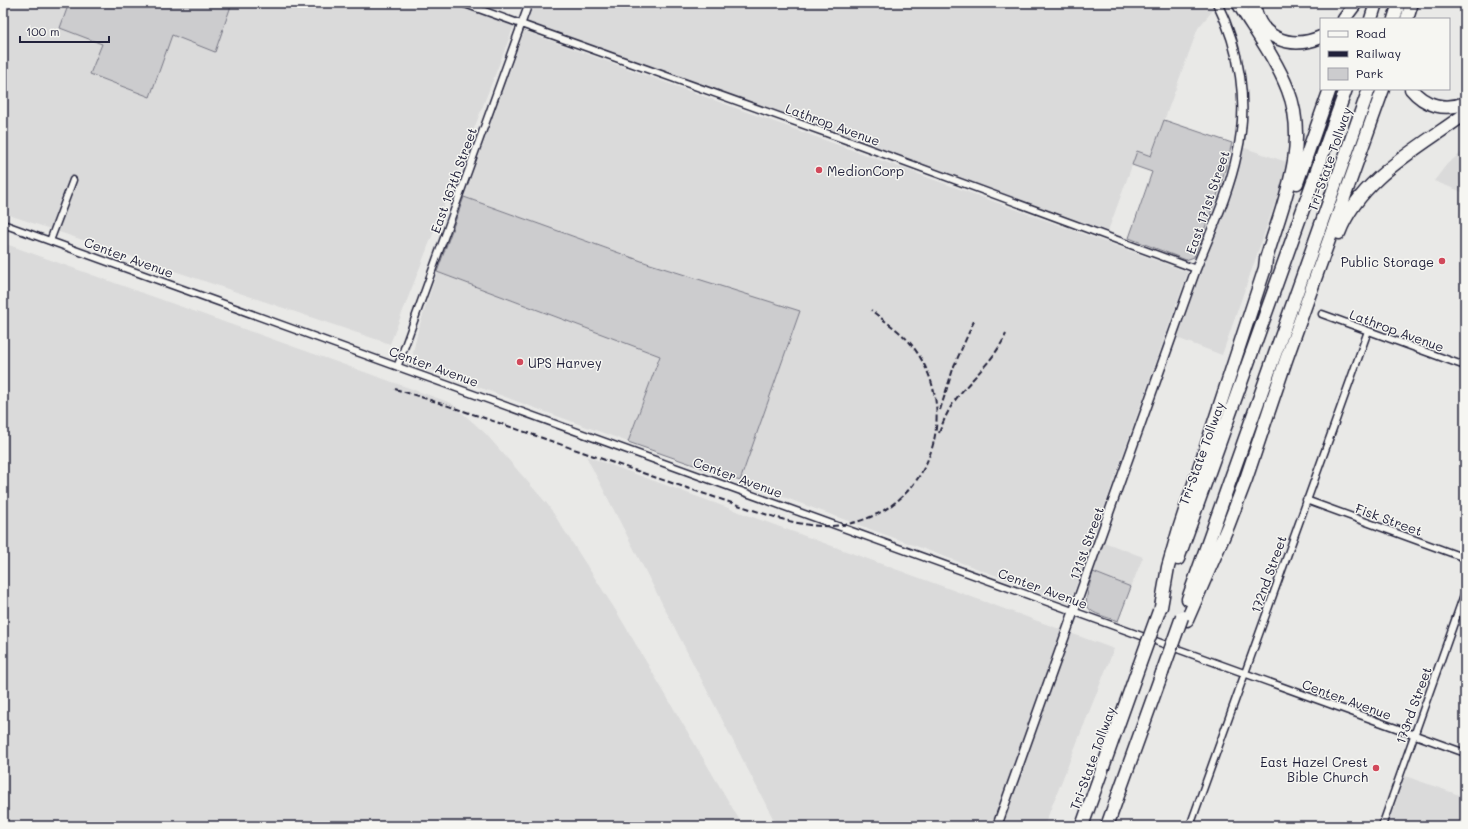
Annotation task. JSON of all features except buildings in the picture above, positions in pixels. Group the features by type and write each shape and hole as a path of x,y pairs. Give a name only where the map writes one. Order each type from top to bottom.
{"highway":[{"path":"1160,609 1168,567 1179,529 1265,268 1266,259 1293,167 1297,147 1296,123 1291,97 1282,75 1238,3"},
{"path":"1254,3 1256,14 1261,23 1268,32 1280,40 1298,44 1320,38"},
{"path":"1345,18 1356,3"},
{"path":"1356,18 1362,3"},
{"path":"1370,18 1376,3"},
{"path":"1394,18 1399,3"},
{"path":"1407,18 1413,3"},
{"path":"1410,18 1413,3"},
{"path":"1265,268 1270,260 1330,90"},
{"name":"Tri-State Tollway","path":"1082,826 1346,90"},
{"name":"Tri-State Tollway","path":"1107,826 1163,671 1185,618 1369,90"},
{"path":"1284,369 1383,90"},
{"path":"1412,90 1423,100 1437,106 1452,107 1465,103"},
{"path":"1185,618 1228,526 1284,369 1341,228 1358,199 1379,177 1465,114"}],"street":[{"name":"Lathrop Avenue","path":"462,3 1196,268"},
{"name":"East 167th Street","path":"398,365 529,3"},
{"name":"East 171st Street","path":"1196,268 1232,176 1238,152 1242,119 1241,86 1237,53 1226,19 1217,3"},
{"path":"50,241 73,180"},
{"name":"Center Avenue","path":"3,224 398,365 1244,674 1465,753"},
{"name":"171st Street","path":"997,826 1196,268"},
{"name":"Lathrop Avenue","path":"1322,314 1465,366"},
{"name":"172nd Street","path":"1190,826 1368,331"},
{"name":"Fisk Street","path":"1306,500 1465,558"},
{"name":"173rd Street","path":"1382,826 1465,592"}],"shaded area":[{"path":"3,3 451,3 514,26 390,344 3,213"},
{"path":"534,3 1210,3 1214,9 1198,28 1151,156 1137,152 1108,231 527,23"},
{"path":"524,31 1188,272 1070,603 740,481 800,311 647,263 464,197"},
{"path":"1242,147 1287,162 1283,180 1222,355 1177,338 1223,212"},
{"path":"1465,150 1465,193 1434,181 1447,164"},
{"path":"3,243 451,403 485,433 548,505 618,614 743,826 3,826"},
{"path":"437,272 660,356 628,442 418,365 413,353 418,330"},
{"path":"586,456 1114,649 1044,826 777,826"},
{"path":"1104,542 1143,557 1131,587 1093,572"},
{"path":"1405,776 1465,797 1465,826 1387,826"}],"green space":[{"path":"69,3 232,3 215,52 172,35 150,97 90,74 102,44 60,28"},
{"path":"1164,120 1232,143 1221,185 1194,257 1186,260 1129,238 1152,172 1132,165 1137,151 1151,156"},
{"path":"464,197 647,263 800,311 740,481 628,442 660,356 437,272"},
{"path":"1093,572 1131,587 1118,621 1097,614 1088,606 1086,601 1087,594"}],"railway":[{"path":"395,389 497,422 780,519 809,525 837,526 852,523 880,513 902,497 919,476 931,452 936,426 935,400 928,373 914,348 900,333 871,310"},
{"path":"940,410 954,366 974,321"},
{"path":"939,433 945,418 959,395 991,359 1002,343 1006,334"}],"place":[{"name":"MedionCorp","path":"819,170"},
{"name":"Public Storage","path":"1442,261"},
{"name":"UPS Harvey","path":"520,362"},
{"name":"East Hazel Crest Bible Church","path":"1376,768"}]}
